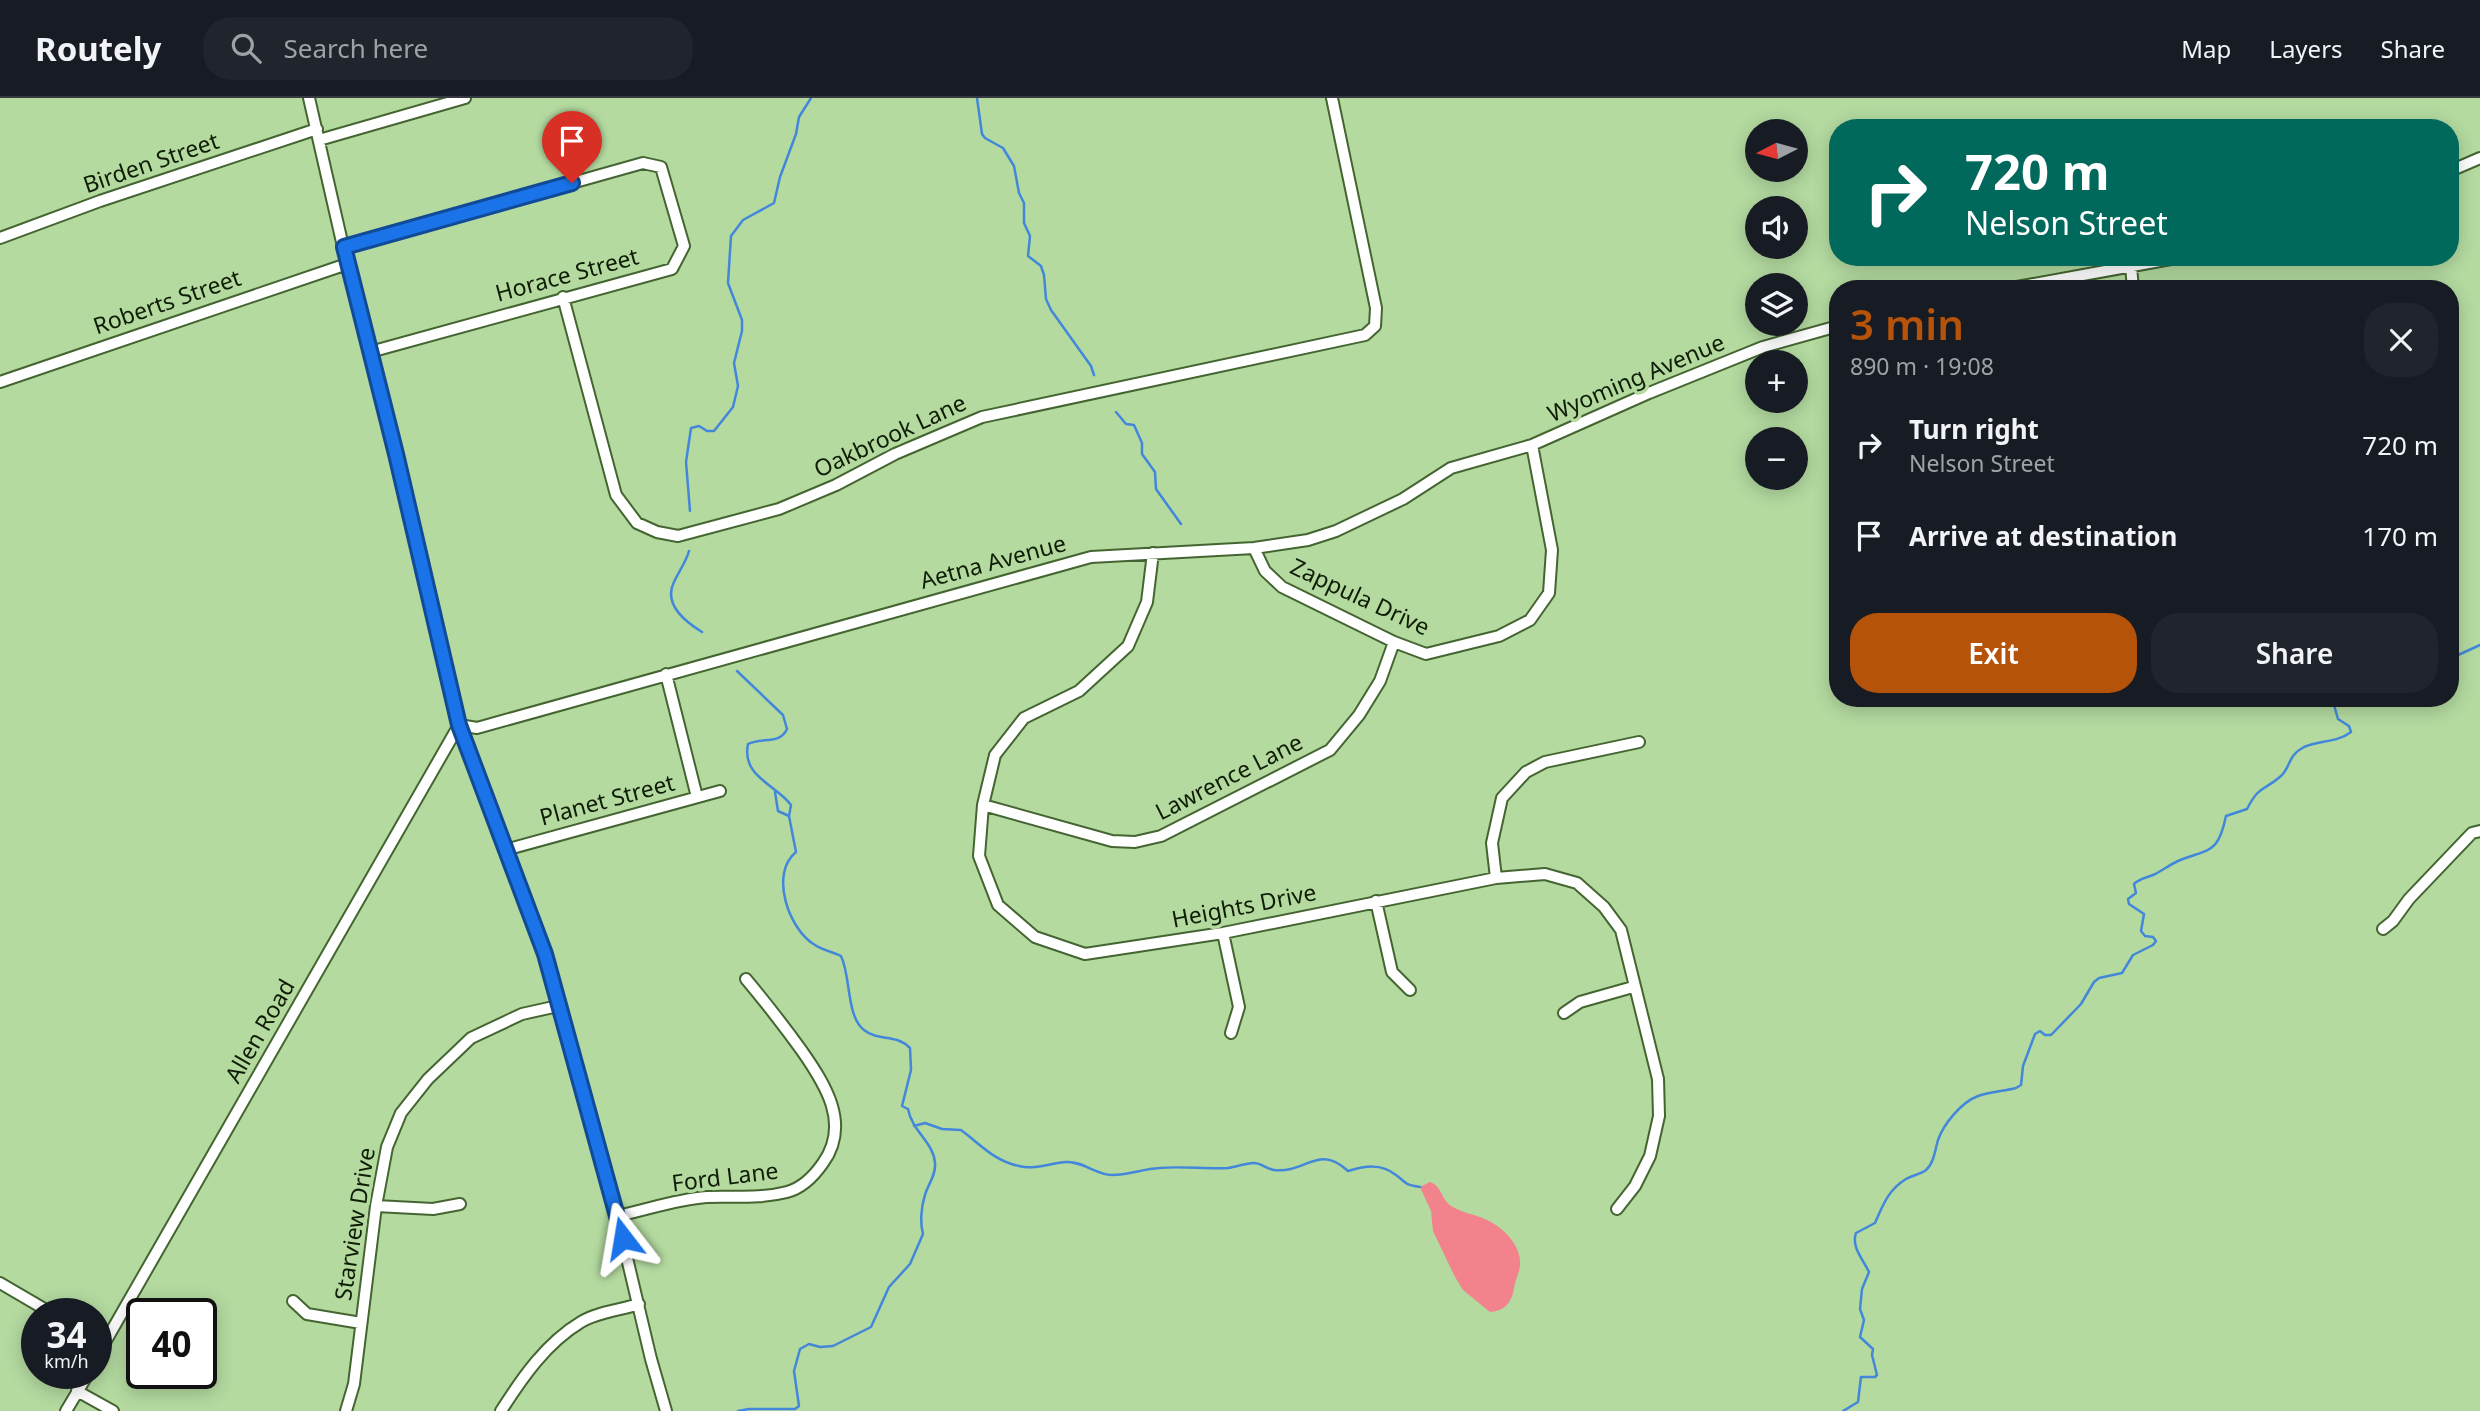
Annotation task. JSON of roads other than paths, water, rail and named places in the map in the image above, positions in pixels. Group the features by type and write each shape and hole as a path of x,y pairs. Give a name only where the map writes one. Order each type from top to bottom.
{"street":[{"path":"309,98 459,725 545,954 617,1216 666,1411"},
{"name":"Birden Street","path":"0,238 100,201 318,135 465,98"},
{"name":"Oakbrook Lane","path":"563,297 616,495 637,523 657,532 678,536 779,509 836,485 895,454 982,417 1365,335 1376,326 1376,308 1332,98"},
{"path":"2459,167 2480,158"},
{"name":"Horace Street","path":"344,247 643,163 661,167 684,246 672,269 370,352"},
{"name":"Roberts Street","path":"0,382 347,264"},
{"path":"2055,280 2131,266 2132,280"},
{"name":"Wyoming Avenue","path":"1532,445 1762,346 1829,328"},
{"name":"Aetna Avenue","path":"459,725 477,728 1091,557 1254,548 1308,540 1336,531 1403,499 1451,468 1532,445"},
{"name":"Zappula Drive","path":"1254,548 1265,571 1282,587 1394,642 1426,654 1499,636 1530,620 1549,593 1552,550 1532,445"},
{"name":"Heights Drive","path":"1153,553 1147,602 1129,646 1079,691 1024,718 995,755 983,805 979,856 998,905 1035,937 1085,954 1223,933 1496,878 1545,874 1577,883 1604,908 1621,930 1658,1079 1659,1116 1650,1156 1635,1186 1617,1209"},
{"name":"Lawrence Lane","path":"983,805 1112,841 1135,842 1161,836 1330,750 1359,715 1380,681 1394,642"},
{"path":"666,674 697,797"},
{"name":"Allen Road","path":"112,1324 196,1187 459,725"},
{"path":"1496,878 1492,843 1502,798 1526,772 1545,761 1639,742"},
{"name":"Planet Street","path":"505,850 720,791"},
{"path":"2383,929 2472,834 2480,831"},
{"path":"1376,901 1392,972 1410,990"},
{"path":"1223,933 1239,1007 1231,1033"},
{"name":"Ford Lane","path":"617,1216 704,1198 754,1197 790,1192 816,1174 827,1158 834,1138 836,1120 827,1089 777,1015 746,979"},
{"path":"1564,1013 1580,1002 1633,987"},
{"name":"Starview Drive","path":"346,1411 354,1384 376,1206 387,1147 401,1113 428,1079 471,1038 522,1014 558,1006"},
{"path":"376,1206 433,1209 460,1204"},
{"path":"0,1283 25,1298"},
{"path":"293,1301 307,1314 360,1323"},
{"path":"501,1411 526,1372 553,1344 582,1321 639,1304"},
{"path":"66,1411 77,1391 113,1411"}],"waterway":[{"path":"690,511 686,462 691,428 699,426 707,431 714,431 733,407 738,386 734,363 742,320 728,283 731,236 743,220 774,203 799,117 811,98"},
{"path":"977,98 982,134 1003,148 1014,166 1019,193 1024,203 1024,223 1030,236 1028,256 1041,266 1046,299 1091,366 1094,375"},
{"path":"1116,412 1126,424 1134,425 1142,443 1142,454 1155,472 1156,489 1181,524"},
{"path":"689,551 674,582 671,598 682,617 702,632"},
{"path":"2459,655 2480,645"},
{"path":"737,671 783,715 787,729 775,739 748,744 747,755 755,773 791,805 789,816 796,852 788,862 783,887 790,915 806,938 818,947 841,956 851,1006 858,1024 870,1034 899,1041 910,1048 911,1070 902,1106 908,1109 914,1124 931,1149 935,1163 923,1205 923,1234 910,1264 889,1287 871,1327 833,1346 809,1344 800,1349 794,1371 799,1406 795,1409 738,1411"},
{"path":"1843,1411 1858,1402 1861,1377 1877,1375 1873,1349 1860,1337 1864,1320 1860,1309 1862,1289 1869,1272 1856,1248 1856,1233 1875,1223 1887,1198 1900,1183 1929,1167 1941,1133 1960,1108 1978,1096 2021,1085 2023,1066 2035,1034 2040,1031 2051,1035 2081,1004 2094,982 2099,978 2122,973 2133,955 2153,945 2156,941 2153,937 2145,936 2141,931 2144,914 2129,904 2128,899 2136,893 2134,884 2178,861 2211,848 2219,838 2226,816 2247,809 2259,792 2284,773 2299,750 2351,732 2349,726 2338,719 2335,707"},
{"path":"775,792 778,811 789,816"},
{"path":"914,1126 925,1123 942,1129 961,1130 995,1156 1010,1164 1025,1167 1072,1162 1112,1175 1159,1168 1228,1168 1254,1163 1274,1170 1285,1170 1320,1159 1338,1163 1348,1171 1379,1167 1390,1171 1406,1183 1420,1187"}]}
